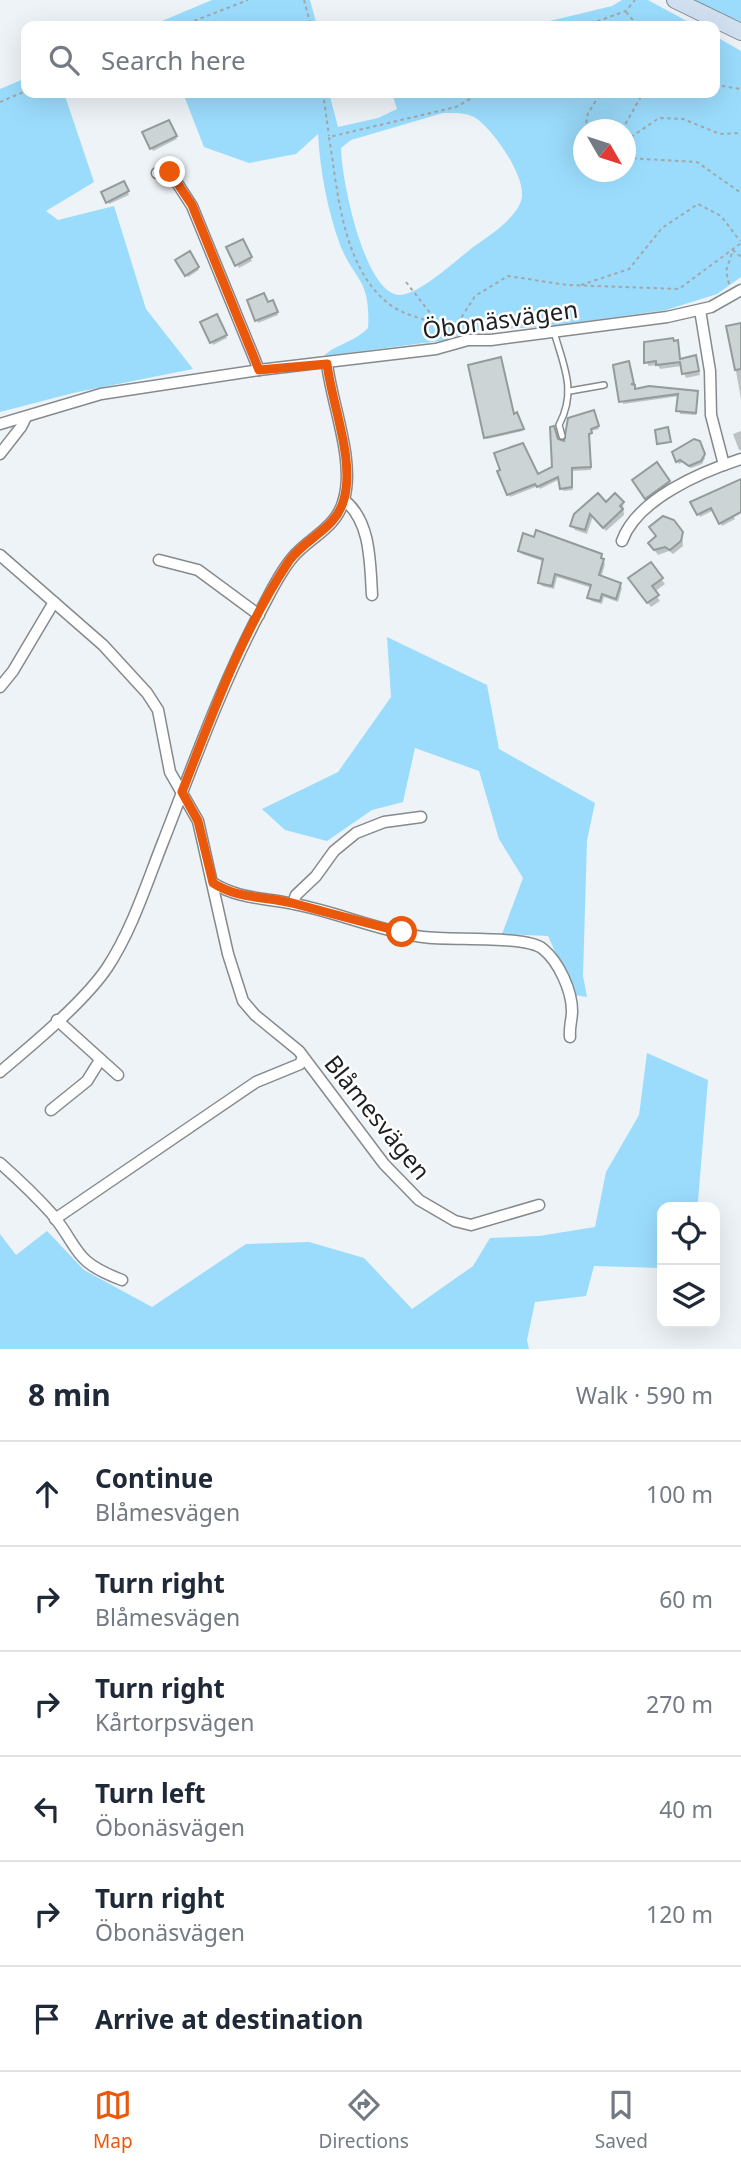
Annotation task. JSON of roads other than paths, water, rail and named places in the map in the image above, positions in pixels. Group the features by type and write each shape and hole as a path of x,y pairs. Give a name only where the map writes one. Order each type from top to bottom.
{"main road":[{"path":"676,0 717,21"},
{"path":"720,22 741,32"},
{"path":"720,24 741,40"}],"street":[{"path":"157,173 170,172 192,205 259,370"},
{"name":"Öbonäsvägen","path":"0,424 101,394 259,370 436,349 468,340 491,340 554,332 700,310 738,292"},
{"path":"700,310 710,371 711,415 724,465"},
{"path":"0,1072 105,971 126,937 206,729 259,615 291,559 333,522 344,500 348,466 327,364"},
{"path":"0,454 22,427 26,417"},
{"path":"622,541 627,527 668,493 724,465 741,460"},
{"path":"344,500 359,516 365,531 372,594"},
{"name":"Blåmesvägen","path":"0,555 103,645 147,693 158,710 170,772 198,821 228,954 243,1001 303,1057 384,1164 419,1200 455,1221 471,1225 539,1205"},
{"path":"159,560 198,570 259,615"},
{"path":"0,687 13,671 54,602"},
{"path":"293,903 296,895 344,841 369,826 421,817"},
{"path":"213,883 253,899 293,903 420,937 470,942 522,940 533,943 551,958 563,977 572,1012 570,1037"},
{"path":"57,1020 118,1075"},
{"name":"Blåmesvägen","path":"55,1219 256,1082 273,1073 293,1068 300,1064 303,1057"},
{"path":"51,1110 88,1082 100,1060"},
{"path":"0,1163 55,1219 79,1256 104,1273 122,1280"}],"lane":[{"path":"554,332 570,391 569,403 559,425 562,436"},
{"path":"570,391 604,385"}]}
